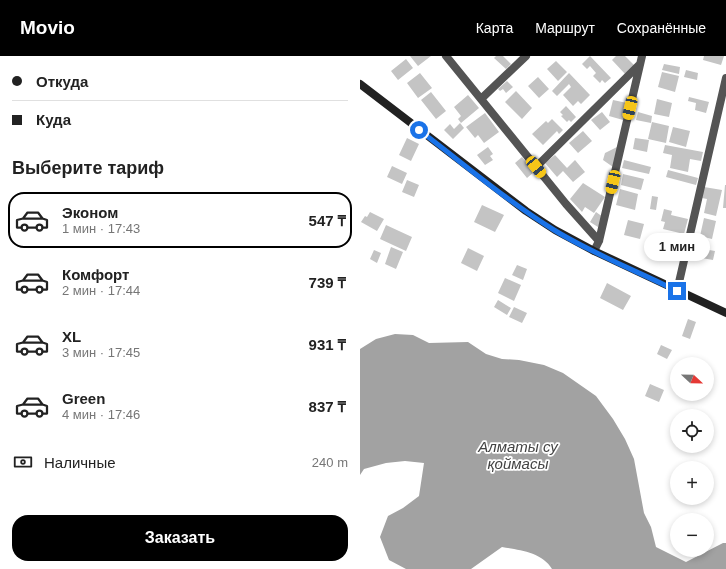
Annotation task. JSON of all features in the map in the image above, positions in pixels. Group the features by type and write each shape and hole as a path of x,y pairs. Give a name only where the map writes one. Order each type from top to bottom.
{"street":[{"path":"446,56 566,204 599,241"},
{"path":"481,99 526,56"},
{"path":"536,167 641,60"},
{"path":"594,251 599,241 641,60"},
{"path":"677,291 726,78"},
{"path":"360,84 526,211 556,230 594,251 726,313"}],"water":[{"name":"Алматы су қоймасы","path":"395,334 413,335 429,343 468,342 486,354 502,359 519,360 544,365 563,373 596,396 613,419 625,439 634,459 644,513 651,527 656,547 670,554 670,557 676,557 686,562 696,557 714,557 714,548 726,543 726,569 552,569 548,563 536,555 502,547 471,569 406,569 389,560 380,537 388,516 403,508 419,496 424,463 405,461 386,463 364,469 360,475 360,349 376,339"}],"building":[{"path":"410,56 431,56 418,66"},
{"path":"496,56 503,56 511,64 506,69 494,58"},
{"path":"590,56 611,78 605,83 602,80 600,83 593,76 596,73 590,66 587,69 582,64"},
{"path":"616,56 625,56 635,66 626,75 612,60"},
{"path":"704,56 724,56 721,65 703,60"},
{"path":"406,59 413,68 398,80 391,71"},
{"path":"556,61 567,72 558,81 547,69"},
{"path":"664,64 680,67 679,74 662,70"},
{"path":"686,70 698,73 697,80 684,77"},
{"path":"662,72 679,76 675,92 658,87"},
{"path":"420,73 432,88 418,98 407,83"},
{"path":"569,73 590,95 581,104 578,101 573,106 563,95 571,87 569,84 557,96 552,91"},
{"path":"538,77 549,89 539,98 528,86"},
{"path":"507,81 513,87 506,93 503,89 500,91 498,89"},
{"path":"516,91 532,108 522,119 505,102"},
{"path":"431,92 446,111 436,119 421,100"},
{"path":"468,95 479,108 461,123 458,119 461,116 454,107"},
{"path":"689,97 709,102 706,113 695,110 696,103 688,101"},
{"path":"657,99 672,103 669,117 654,114"},
{"path":"613,100 627,103 623,120 609,116"},
{"path":"566,106 576,117 571,122 569,120 567,122 561,116 563,115 560,112"},
{"path":"602,112 610,122 600,130 591,120"},
{"path":"638,112 652,116 651,123 636,120"},
{"path":"485,113 499,132 484,143 478,135 475,138 466,127"},
{"path":"552,119 563,130 559,134 557,131 543,145 532,134 546,121 548,123"},
{"path":"652,122 669,126 666,143 648,139"},
{"path":"460,123 464,128 453,139 444,130 450,124 454,129"},
{"path":"673,127 690,131 686,147 669,142"},
{"path":"583,131 592,141 578,153 569,143"},
{"path":"407,138 419,144 411,161 399,155"},
{"path":"635,138 649,140 647,152 633,149"},
{"path":"665,145 703,152 701,161 690,159 688,172 670,168 672,155 663,153"},
{"path":"619,146 613,167 603,160 605,153"},
{"path":"488,147 493,154 490,156 493,160 485,165 477,155"},
{"path":"555,155 567,168 575,160 585,172 573,182 563,171 557,177 545,163"},
{"path":"522,157 534,172 527,178 515,163"},
{"path":"624,160 651,167 649,174 622,168"},
{"path":"392,166 407,173 402,184 387,177"},
{"path":"668,170 698,178 696,185 666,177"},
{"path":"623,174 644,179 641,190 621,185"},
{"path":"407,180 419,185 414,197 402,192"},
{"path":"583,183 605,197 594,213 585,207 582,212 570,199"},
{"path":"725,185 726,208 723,208"},
{"path":"704,187 722,190 716,216 704,213 707,199 702,198"},
{"path":"620,189 638,194 635,210 616,205"},
{"path":"652,196 658,197 656,210 650,209"},
{"path":"482,205 504,215 495,232 474,222"},
{"path":"664,209 672,211 671,215 688,219 684,234 663,229 665,222 661,221"},
{"path":"370,212 384,219 377,231 361,222"},
{"path":"596,212 603,217 598,227 590,222"},
{"path":"704,218 716,221 712,239 700,236"},
{"path":"628,220 644,224 640,239 624,235"},
{"path":"386,225 412,237 406,251 380,239"},
{"path":"391,247 403,252 396,269 385,264"},
{"path":"691,247 715,251 713,260 690,256"},
{"path":"468,248 484,256 477,271 461,263"},
{"path":"374,250 381,253 377,263 370,259"},
{"path":"517,265 527,269 523,280 512,275"},
{"path":"505,278 521,285 514,301 498,293"},
{"path":"607,283 631,296 623,310 600,298"},
{"path":"498,300 511,308 507,315 494,307"},
{"path":"514,307 527,313 522,323 509,317"},
{"path":"688,319 696,322 690,339 682,336"},
{"path":"661,345 672,350 667,359 657,354"},
{"path":"650,384 664,390 659,402 645,396"}],"route":[{"path":"419,130 526,211 556,230 594,251 677,291"}]}
